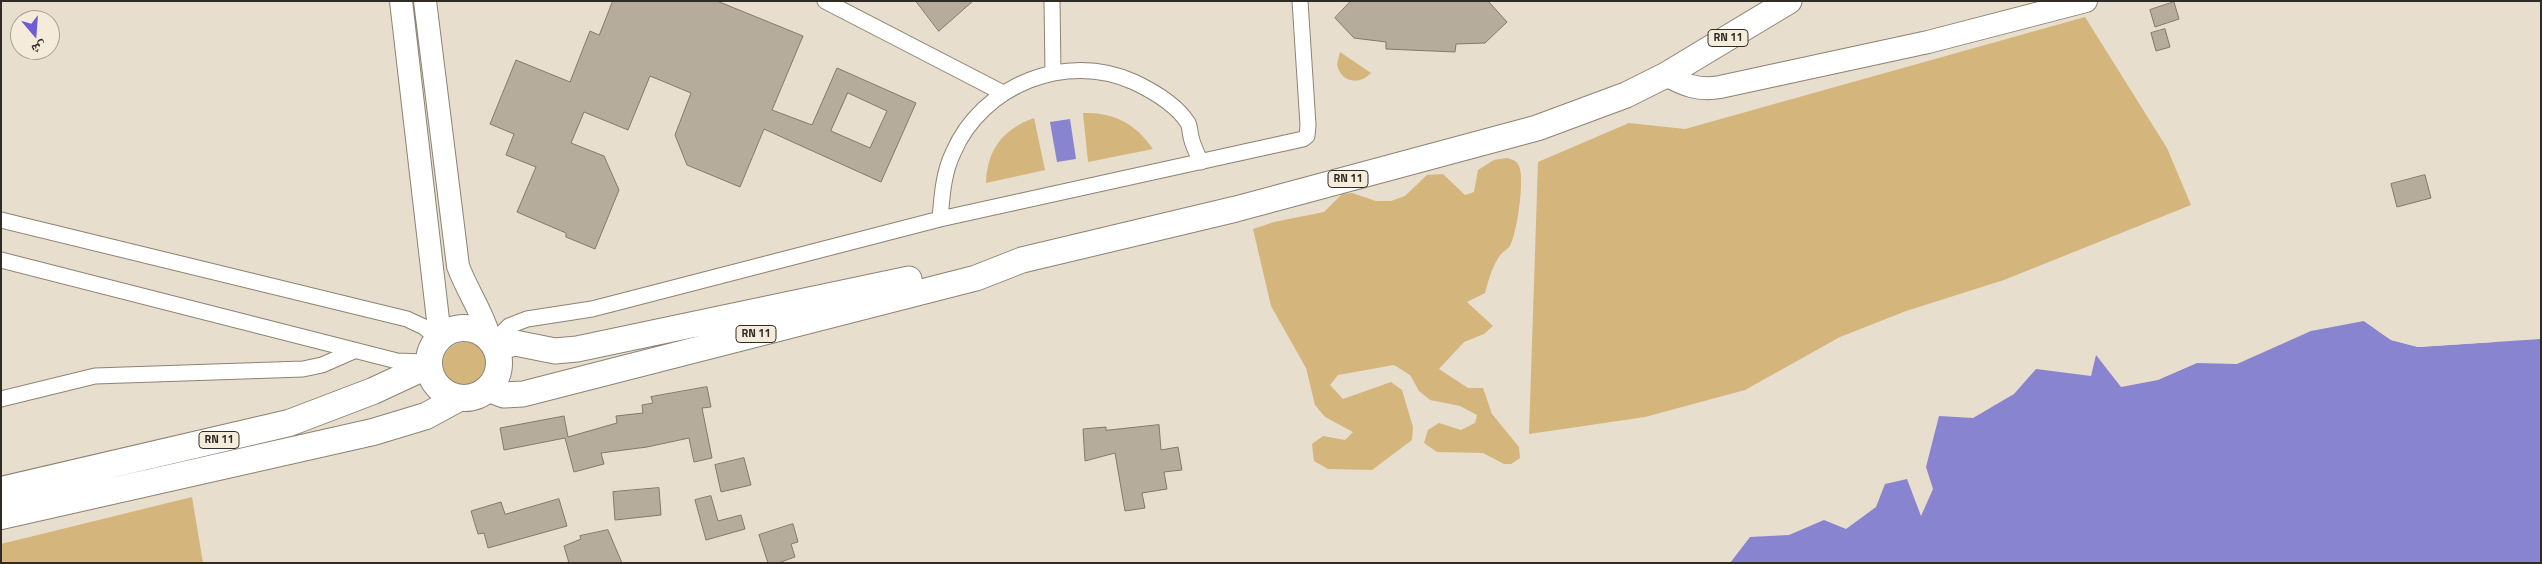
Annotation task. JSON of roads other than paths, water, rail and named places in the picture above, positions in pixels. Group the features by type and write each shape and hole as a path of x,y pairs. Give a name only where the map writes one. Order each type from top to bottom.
{"highway":[{"path":"460,328 482,332 493,343 499,370 488,389 479,395 459,398 441,390 435,383 434,351 460,328"},
{"name":"RN 11","path":"1,490 289,423 374,391 434,351"},
{"name":"RN 11","path":"1,516 181,477 386,428 426,416 459,398"}],"main road":[{"path":"401,1 434,351"},
{"path":"425,1 457,259 464,281 481,313 493,343"},
{"name":"RN 11","path":"493,343 515,343 555,351 577,349 970,266 1022,260 1236,209 1538,128 1626,95 1666,75 1789,1"},
{"path":"1666,75 1684,85 1696,88 1720,87 1928,42 2086,1"},
{"name":"RN 11","path":"488,389 504,395 523,394 976,278 1022,260"}],"street":[{"path":"825,1 1003,93"},
{"path":"1052,1 1053,73"},
{"path":"493,343 509,326 527,319 592,309 940,220 1201,162 1307,136 1300,1"},
{"path":"940,220 944,178 953,153 966,130 982,110 1003,93 1020,84 1053,73 1073,70 1100,72 1125,78 1149,89 1170,104 1188,123 1201,162"},
{"path":"1,220 407,319 424,327 434,351 397,361 1,260"},
{"path":"1,399 95,376 303,369 322,365 354,351"}]}
